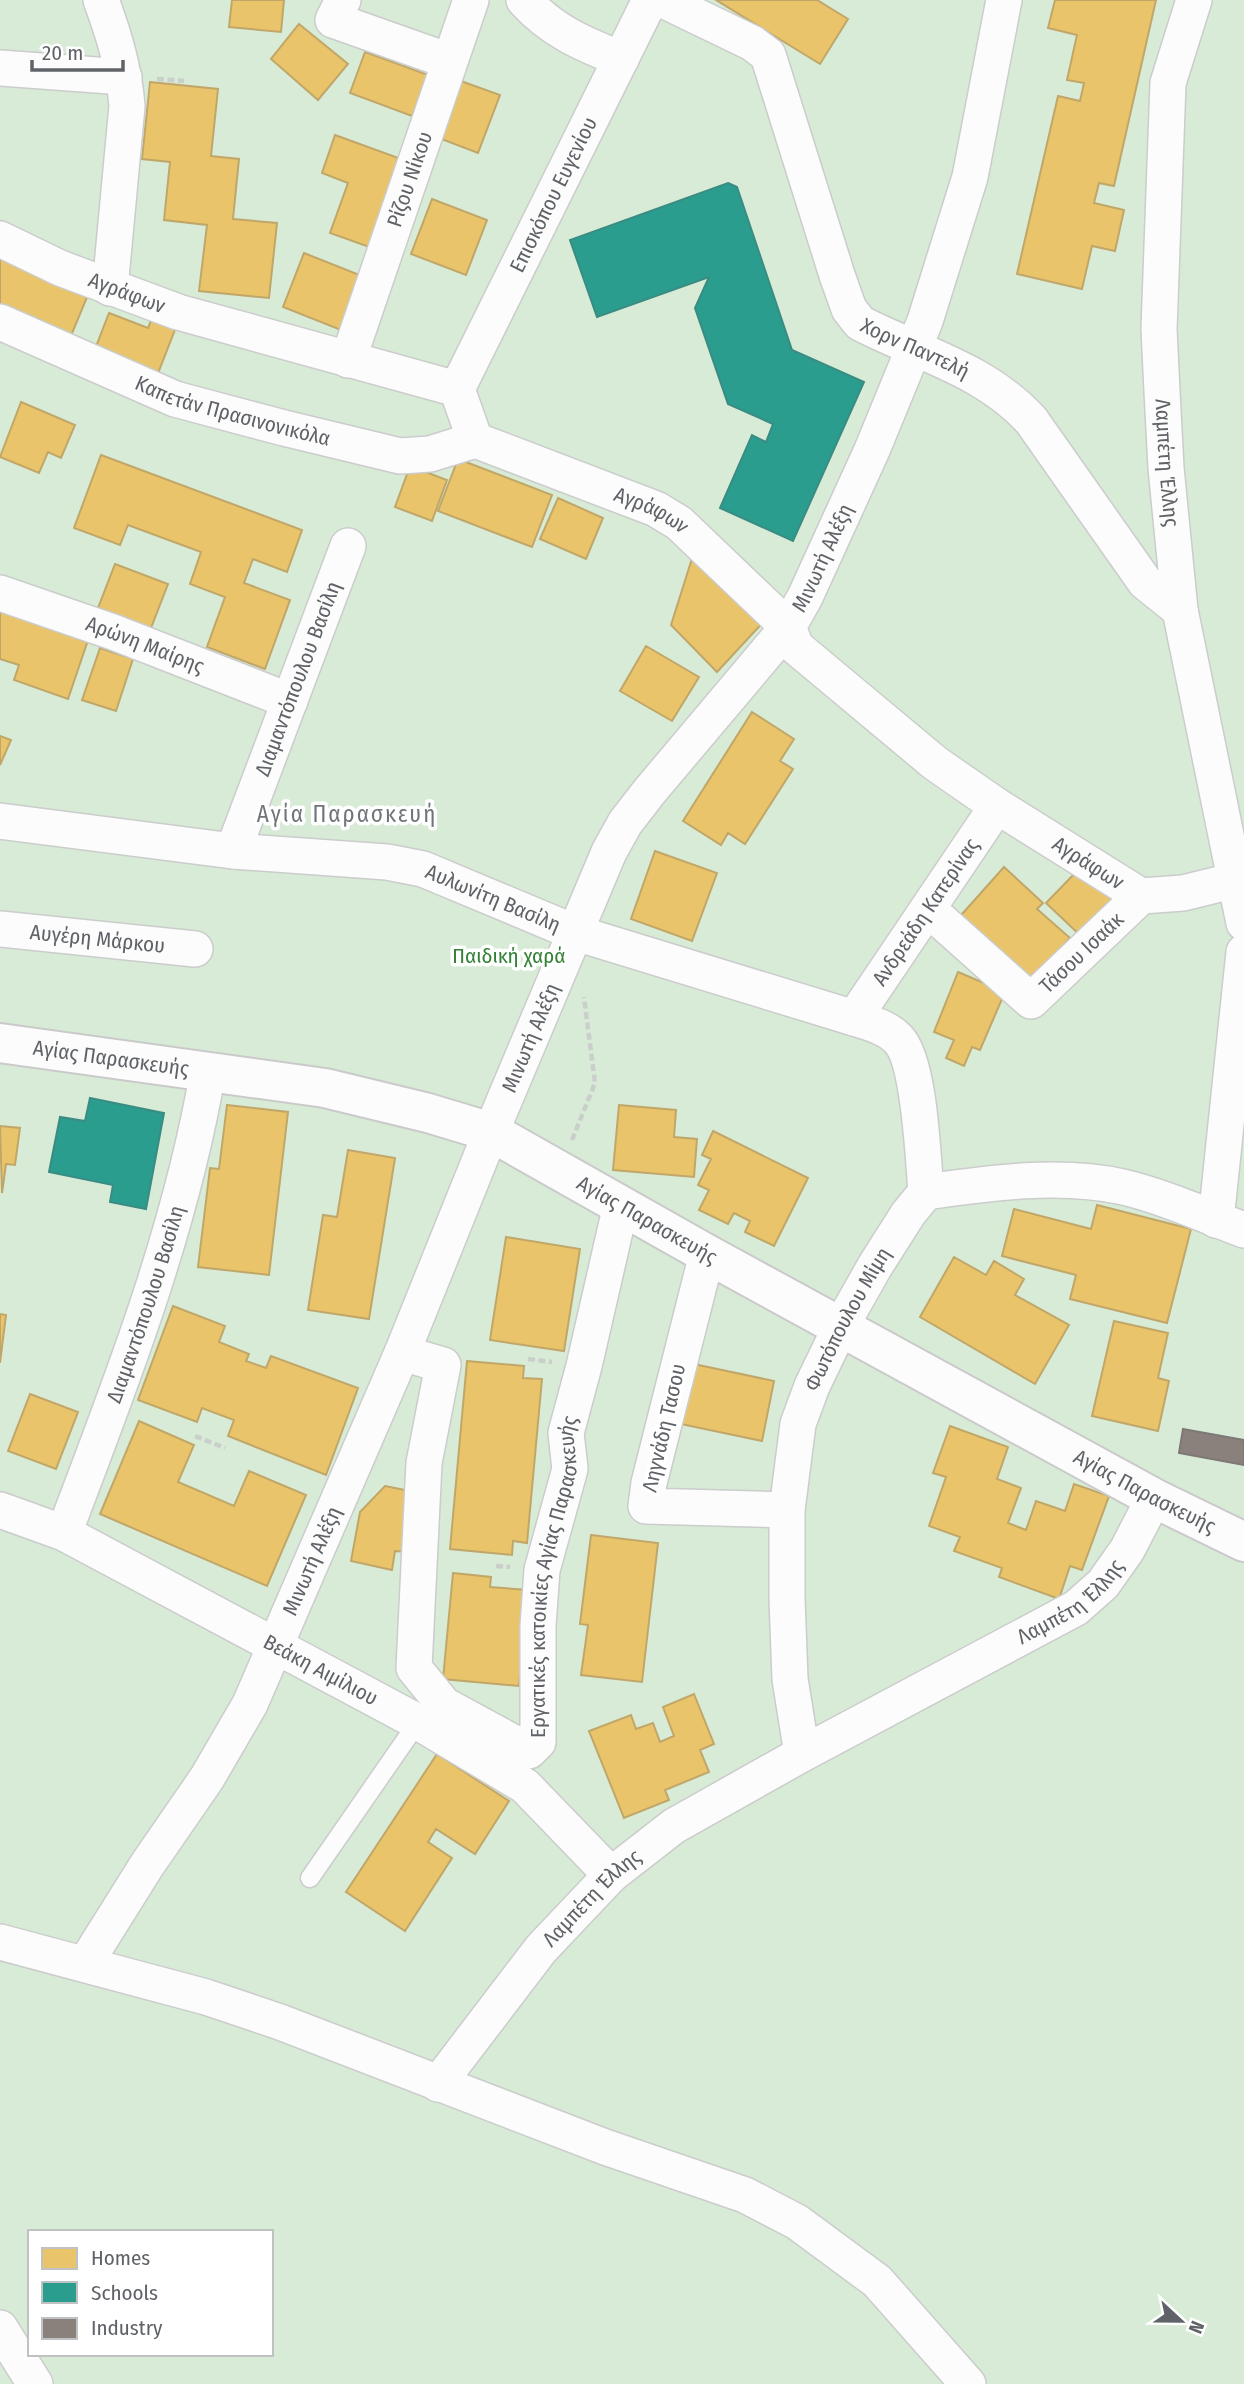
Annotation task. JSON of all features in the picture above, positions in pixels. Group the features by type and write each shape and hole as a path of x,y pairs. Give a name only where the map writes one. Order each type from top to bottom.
{"street":[{"path":"101,0 124,76 127,106 110,288"},
{"name":"Ρίζου Νίκου","path":"348,360 471,0"},
{"path":"524,0 541,19 564,34 621,59"},
{"name":"Επισκόπου Ευγενίου","path":"457,389 650,0"},
{"name":"Χορν Παντελή","path":"663,0 752,43 768,55 849,309 860,323 986,382 1014,402 1031,420 1145,582 1180,610"},
{"name":"Μινωτή Αλέξη","path":"85,1964 147,1865 207,1778 250,1704 402,1353 491,1132 609,852 625,823 788,627 822,561 915,349 970,177 1004,0"},
{"name":"Λαμπέτη Έλλης","path":"1194,0 1168,83 1160,317 1166,468 1180,610 1244,923"},
{"path":"338,10 449,61"},
{"path":"0,68 124,76"},
{"name":"Αγράφων","path":"0,239 110,288 226,327 457,389"},
{"name":"Καπετάν Πρασινονικόλα","path":"0,321 174,399 284,428 400,456 430,454 475,440"},
{"path":"457,389 475,440"},
{"name":"Αγράφων","path":"475,440 645,505 680,523 788,627 796,647 935,763 997,806 1141,897 1183,893 1236,880"},
{"name":"Διαμαντόπουλου Βασίλη","path":"233,851 348,546"},
{"name":"Αρώνη Μαίρης","path":"0,593 113,632 290,701"},
{"name":"Ανδρεάδη Κατερίνας","path":"854,1018 997,806"},
{"name":"Αυλωνίτη Βασίλη","path":"0,821 233,851 387,862 423,869 576,933 885,1029 904,1046 914,1077 926,1192"},
{"name":"Τάσου Ισαάκ","path":"928,909 1031,1001 1141,897"},
{"name":"Αυγέρη Μάρκου","path":"0,929 195,949"},
{"path":"926,1192 1027,1182 1082,1180 1151,1194 1230,1225 1244,952"},
{"name":"Αγίας Παρασκευής","path":"0,1043 325,1088 428,1112 491,1132 707,1254 1154,1498 1244,1542"},
{"name":"Διαμαντόπουλου Βασίλη","path":"64,1533 114,1401 156,1277 188,1166 208,1071"},
{"name":"Φωτόπουλου Μίμη","path":"802,1755 790,1679 787,1510 798,1424 841,1326 888,1245 926,1192"},
{"name":"Εργατικές κατοικίες Αγίας Παρασκευής","path":"402,1353 443,1365 424,1463 414,1668 444,1705 529,1751 538,1742 538,1639 542,1570 569,1469 566,1433 621,1205"},
{"name":"Ληγνάδη Τασου","path":"707,1254 649,1483 646,1506 787,1510"},
{"name":"Λαμπέτη Έλλης","path":"438,2084 541,1949 611,1875 674,1826 1076,1608 1103,1584 1127,1550 1154,1498"},
{"name":"Βεάκη Αιμίλιου","path":"0,1510 64,1533 418,1722 525,1786 611,1875"},
{"path":"0,1942 206,1997 280,2022 605,2147 745,2195 797,2222 877,2281 968,2384"},
{"path":"0,2328 35,2384"}],"lane":[{"path":"310,1878 418,1722"}],"path":[{"path":"559,1170 595,1083 583,988"},
{"path":"195,1436 225,1448"}],"green space":[{"name":"Παιδική χαρά","path":"0,0 1244,0 1244,2384 0,2384"}],"building: Homes":[{"path":"232,0 284,0 281,32 229,27"},
{"path":"716,0 817,0 848,19 820,64"},
{"path":"1055,0 1156,0 1114,186 1099,183 1094,203 1124,210 1115,251 1092,246 1082,289 1017,274 1058,96 1080,101 1084,83 1067,80 1077,35 1048,28"},
{"path":"299,24 348,64 318,100 271,59"},
{"path":"365,52 428,75 412,116 350,93"},
{"path":"458,80 500,95 478,153 436,137"},
{"path":"150,82 218,89 211,156 239,159 233,219 277,223 269,298 199,291 207,225 164,220 170,162 142,159"},
{"path":"335,135 404,160 372,248 330,233 348,183 322,173"},
{"path":"432,199 487,220 466,275 411,254"},
{"path":"0,247 90,290 68,343 0,313"},
{"path":"304,253 362,276 341,330 283,307"},
{"path":"109,313 148,328 152,318 176,327 155,381 92,357"},
{"path":"21,402 75,425 61,458 48,452 39,473 0,457"},
{"path":"101,455 302,530 287,572 253,559 244,583 290,600 265,669 207,647 225,597 190,584 201,552 128,525 120,545 74,528"},
{"path":"458,459 552,495 532,547 438,511"},
{"path":"410,466 447,480 432,521 395,507"},
{"path":"558,498 603,518 586,559 540,539"},
{"path":"695,549 768,617 717,672 671,625"},
{"path":"115,564 168,584 151,628 98,608"},
{"path":"0,610 88,640 68,699 14,680 19,665 0,659"},
{"path":"646,646 699,677 672,721 620,691"},
{"path":"100,648 133,659 116,711 82,700"},
{"path":"752,712 794,739 780,761 793,769 745,844 728,833 721,845 683,821"},
{"path":"0,736 11,740 0,765"},
{"path":"655,851 717,873 692,941 631,919"},
{"path":"1004,867 1043,903 1037,909 1070,938 1027,986 955,922"},
{"path":"1081,867 1116,900 1082,937 1046,903"},
{"path":"958,972 1005,992 980,1050 972,1047 964,1066 946,1058 954,1040 934,1032"},
{"path":"227,1105 288,1112 269,1275 198,1267 210,1168 219,1169"},
{"path":"619,1105 676,1110 674,1137 697,1139 694,1177 613,1170"},
{"path":"0,1126 20,1128 15,1165 6,1164 2,1193"},
{"path":"713,1131 808,1178 774,1246 745,1232 750,1221 734,1213 728,1224 699,1210 709,1190 698,1185 711,1159 702,1155"},
{"path":"348,1150 395,1158 369,1319 308,1310 323,1215 337,1217"},
{"path":"1097,1205 1191,1229 1167,1323 1070,1299 1076,1275 1002,1256 1014,1209 1091,1229"},
{"path":"506,1237 580,1249 564,1351 490,1340"},
{"path":"954,1257 986,1275 994,1261 1024,1279 1015,1295 1069,1325 1035,1384 920,1317"},
{"path":"173,1306 225,1326 219,1342 249,1354 246,1361 266,1368 271,1356 358,1388 326,1475 228,1436 234,1420 202,1408 197,1422 138,1400"},
{"path":"0,1314 6,1315 0,1363"},
{"path":"1114,1321 1168,1333 1158,1378 1169,1381 1158,1431 1092,1416"},
{"path":"467,1361 524,1366 523,1378 542,1379 527,1543 513,1541 512,1555 450,1549"},
{"path":"689,1363 774,1381 762,1441 676,1423"},
{"path":"30,1394 78,1412 56,1469 8,1451"},
{"path":"139,1421 194,1445 178,1482 234,1506 249,1471 306,1495 267,1586 100,1514"},
{"path":"950,1426 1008,1447 997,1479 1021,1488 1008,1523 1026,1530 1036,1501 1065,1511 1074,1484 1109,1496 1082,1570 1070,1566 1059,1599 999,1577 1002,1568 954,1551 960,1537 929,1526 946,1477 933,1473"},
{"path":"385,1486 415,1492 407,1552 395,1551 392,1570 351,1561 360,1512"},
{"path":"591,1535 658,1543 642,1682 581,1675 588,1625 580,1624"},
{"path":"453,1573 491,1577 490,1587 528,1590 519,1686 443,1679"},
{"path":"694,1694 714,1744 700,1750 709,1772 665,1790 669,1800 624,1818 589,1731 631,1715 636,1729 653,1723 660,1742 674,1736 663,1707"},
{"path":"437,1754 509,1801 475,1854 436,1829 428,1842 452,1858 405,1931 346,1892"}],"building: Schools":[{"path":"728,183 737,187 792,350 864,382 793,541 720,508 752,435 766,442 773,424 728,404 695,308 709,277 597,317 570,240"},
{"path":"90,1098 164,1113 146,1209 110,1202 113,1185 49,1172 60,1117 85,1121"}],"building: Industry":[{"path":"1183,1429 1244,1440 1244,1465 1179,1453"}],"district":[{"name":"Αγία Παρασκευή","path":"347,814"}]}
